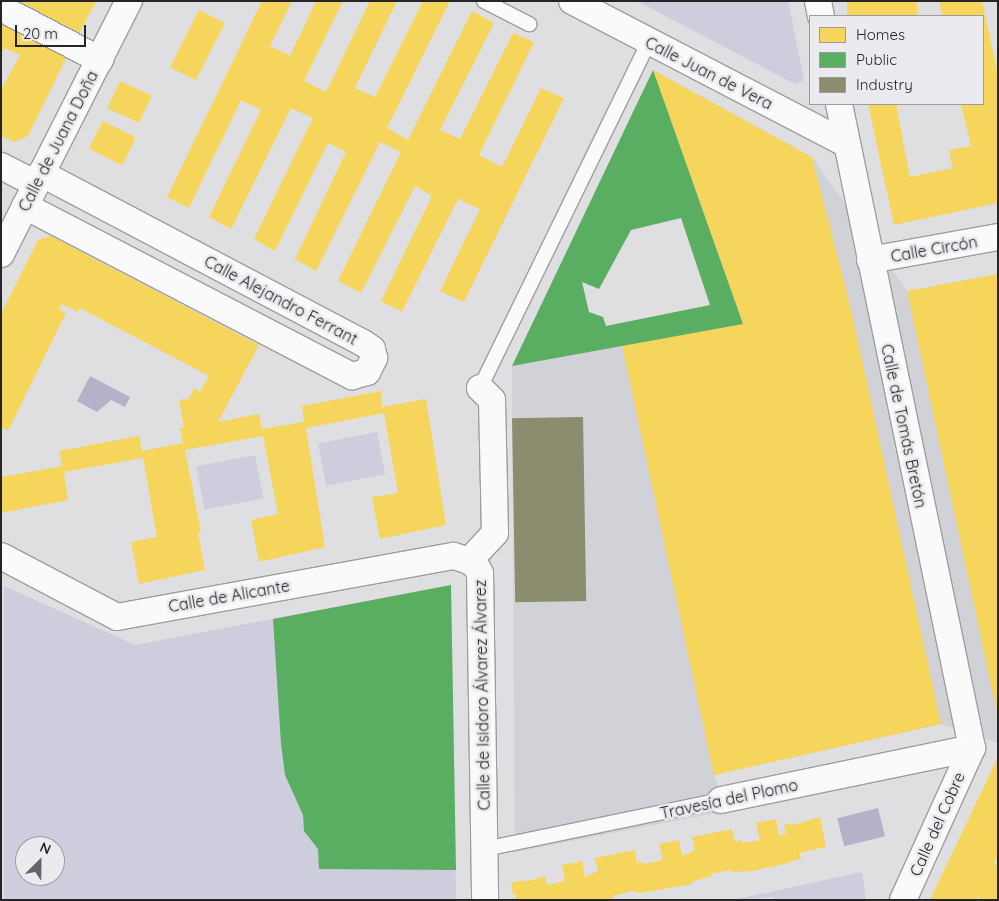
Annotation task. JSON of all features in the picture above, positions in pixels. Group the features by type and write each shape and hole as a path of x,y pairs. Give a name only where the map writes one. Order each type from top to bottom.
{"street":[{"name":"Calle de Juana Doña","path":"1,254 129,1"},
{"name":"Calle Juan de Vera","path":"572,1 847,144"},
{"path":"818,1 822,15"},
{"path":"1,8 100,60"},
{"name":"Calle de Tomás Bretón","path":"839,105 972,748"},
{"name":"Calle Alejandro Ferrant","path":"1,166 34,188 352,376 367,372 374,358 369,347 34,188"},
{"name":"Calle Circón","path":"870,260 998,238"},
{"name":"Calle de Isidoro Álvarez Álvarez","path":"480,388 492,400 495,533 469,562 480,573 485,900"},
{"name":"Calle de Alicante","path":"1,556 117,617 454,556 469,562"},
{"name":"Travesía del Plomo","path":"721,800 972,748"},
{"name":"Calle del Cobre","path":"903,900 972,748"}],"lane":[{"path":"484,1 529,24"},
{"path":"480,388 649,41"},
{"name":"Travesía del Plomo","path":"485,849 721,800"}],"shaded area":[{"path":"625,1 788,1 804,80 795,84 639,2"},
{"path":"653,70 812,157 907,291 998,274 998,743 941,724 714,775 725,811 515,852 512,366 743,324"},
{"path":"90,376 130,397 125,407 111,400 97,412 77,401"},
{"path":"377,432 385,474 326,486 318,443"},
{"path":"255,455 263,498 204,510 196,466"},
{"path":"451,585 456,900 4,900 4,586 135,645"},
{"path":"878,808 885,836 844,846 837,818"},
{"path":"862,872 866,900 774,900 774,897 733,900"}],"building: Homes":[{"path":"12,1 96,1 78,36"},
{"path":"262,1 292,1 270,46 290,56 316,1 343,1 304,81 326,92 370,1 397,1 355,88 375,97 423,1 450,1 387,128 408,140 472,11 494,23 440,130 460,139 513,33 534,42 479,155 502,167 541,88 564,98 464,302 440,291 480,209 458,199 402,312 381,301 432,196 415,186 361,293 338,281 401,152 380,142 316,271 295,259 346,152 328,143 275,251 254,239 313,118 291,108 231,229 209,217 261,110 241,100 189,208 167,197"},
{"path":"847,1 917,1 917,15 847,15"},
{"path":"939,1 982,1 998,74 998,203 894,225 868,105 896,105 910,177 953,168 949,150 971,146 961,105 984,105 984,15 942,15"},
{"path":"199,10 225,23 196,80 170,67"},
{"path":"1,15 70,50 28,136 14,142 1,136 1,90 20,55 5,48 1,54"},
{"path":"653,70 812,157 850,305 941,724 714,775 622,345 743,324"},
{"path":"120,81 152,96 139,123 107,108"},
{"path":"103,121 136,138 122,165 89,149"},
{"path":"51,236 259,345 218,422 259,414 262,429 304,422 302,406 381,391 382,407 426,399 446,525 380,539 372,497 398,493 384,413 306,428 325,547 259,562 251,520 278,514 263,436 185,450 201,532 198,533 205,570 139,584 131,542 157,537 143,458 64,472 68,500 1,513 1,477 62,466 59,451 139,436 142,451 183,443 180,428 184,428 179,400 189,399 194,388 200,392 209,376 80,308 78,312 62,304 59,310 66,313 8,431 1,427 1,314 38,240"},
{"path":"998,274 998,713 997,713 907,291"},
{"path":"998,757 998,856 994,864 998,866 998,900 983,900 978,897 977,900 930,900"},
{"path":"820,817 826,847 799,853 801,859 789,863 752,871 731,872 731,870 711,874 712,876 691,882 692,884 641,893 632,891 613,896 613,898 607,900 509,900 516,898 516,894 513,894 511,883 524,880 525,882 545,876 547,885 565,881 562,865 582,861 585,877 598,871 595,858 635,850 637,863 644,862 644,864 663,860 659,844 679,840 682,856 695,850 692,837 732,829 735,842 741,840 742,843 760,840 756,823 776,819 779,835 786,834 784,825 792,823 793,825"}],"building: Public":[{"path":"653,70 743,324 512,366","holes":["681,218 710,305 606,326 603,317 589,312 582,282 599,289 631,230"]},
{"path":"451,585 456,870 319,869 318,849 304,831 303,815 285,775 281,744 273,619"}],"building: Industry":[{"path":"583,417 586,601 515,602 512,418"}]}
